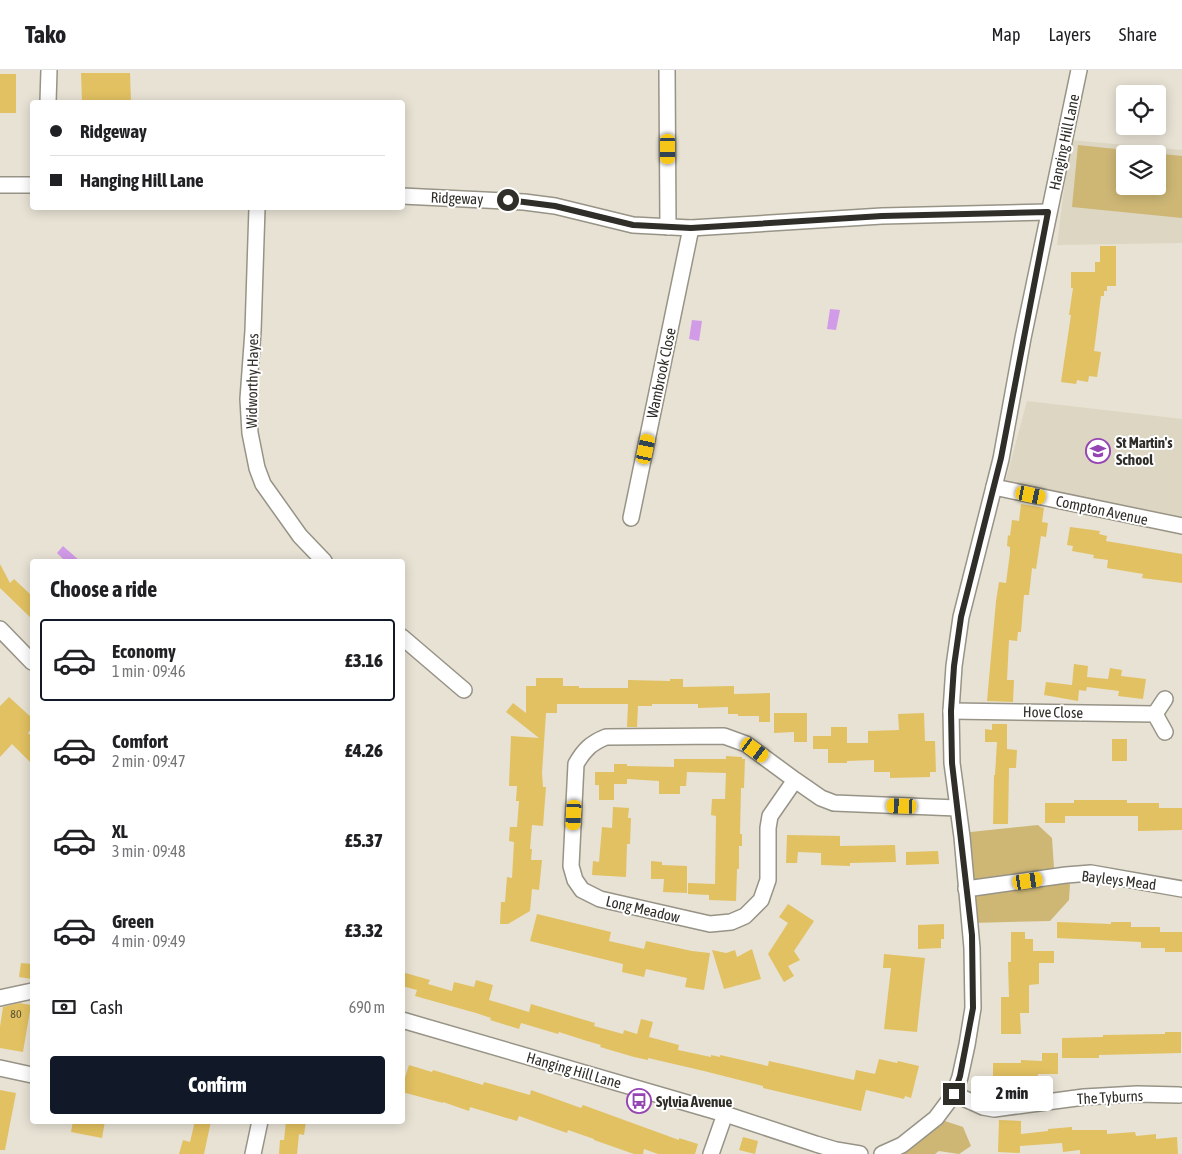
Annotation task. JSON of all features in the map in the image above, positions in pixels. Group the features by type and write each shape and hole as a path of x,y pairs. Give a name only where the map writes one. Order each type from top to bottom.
{"street":[{"path":"48,100 49,70"},
{"path":"667,70 668,227"},
{"name":"Hanging Hill Lane","path":"882,1154 902,1144 924,1129 936,1118 954,1094 960,1076 973,1008 972,948 952,763 951,711 954,666 961,617 1001,458 1048,212 1079,70"},
{"path":"0,185 30,185"},
{"name":"Ridgeway","path":"405,196 524,202 555,206 633,225 691,228 882,216 1048,212"},
{"name":"Widworthy Hayes","path":"257,210 253,331 248,399 253,450 263,484 300,536 322,559"},
{"name":"Wambrook Close","path":"631,518 691,228"},
{"name":"Compton Avenue","path":"994,487 1182,526"},
{"path":"0,629 30,660"},
{"path":"405,640 464,690"},
{"path":"1165,699 1155,714 1165,732"},
{"name":"Hove Close","path":"951,711 1155,714"},
{"name":"Long Meadow","path":"796,780 770,816 768,828 768,880 761,900 745,916 731,922 710,924 600,899 582,890 575,880 571,866 576,764 583,751 596,741 606,737 724,736 746,744 822,798 834,803 957,808"},
{"name":"Bayleys Mead","path":"966,889 1091,873 1182,889"},
{"path":"0,998 30,990"},
{"name":"Hanging Hill Lane","path":"405,1021 725,1114 836,1150 860,1154"},
{"path":"0,1068 30,1075"},
{"name":"The Tyburns","path":"954,1094 994,1110 1084,1097 1136,1094 1179,1096"},
{"path":"711,1154 725,1114"},
{"path":"253,1154 259,1124"}],"shaded area":[{"path":"1070,140 1126,145 1116,145 1116,195 1166,195 1166,149 1182,150 1182,243 1057,245"},
{"path":"1078,145 1116,149 1116,195 1166,195 1166,154 1182,156 1182,218 1072,207"},
{"path":"830,309 840,310 836,330 827,329"},
{"path":"692,320 702,321 699,341 689,339"},
{"name":"St Martin's School","path":"1027,401 1182,419 1182,521 1005,483"},
{"path":"63,546 78,559 63,559 57,553"},
{"path":"1038,825 1052,838 1054,868 1043,870 1046,878 1070,884 1069,900 1050,921 970,923 961,833"},
{"path":"936,1118 963,1127 971,1146 959,1154 939,1151 935,1154 892,1154"}],"building":[{"path":"81,73 130,73 131,100 82,100"},
{"path":"0,74 16,74 16,113 0,113"},
{"path":"1100,246 1116,246 1116,286 1107,286 1104,296 1101,296 1094,351 1101,352 1097,377 1089,376 1088,382 1077,380 1076,384 1061,382 1071,315 1069,315 1073,288 1071,288 1071,272 1095,272 1095,262 1100,262"},
{"path":"1021,504 1044,508 1042,522 1048,523 1046,537 1041,536 1036,569 1032,568 1029,595 1024,595 1021,632 1018,632 1017,641 1009,640 1007,680 1014,680 1013,702 987,701 999,582 1006,583 1010,553 1010,547 1007,546 1008,535 1010,536 1012,520 1019,521"},
{"path":"1070,527 1100,531 1099,534 1107,536 1106,541 1182,554 1182,583 1142,578 1143,574 1107,568 1108,560 1093,558 1094,555 1072,551 1073,546 1067,545"},
{"path":"0,564 10,583 14,579 30,594 30,617 0,588"},
{"path":"1074,664 1088,666 1087,677 1108,679 1110,668 1122,670 1121,676 1146,679 1143,699 1118,696 1119,691 1087,687 1086,691 1079,690 1078,701 1044,695 1046,682 1072,685"},
{"path":"536,678 563,678 563,686 579,686 579,688 628,688 628,680 670,681 670,679 683,679 683,687 734,686 734,694 770,693 770,722 759,722 759,716 728,714 728,707 698,708 698,704 652,704 652,706 638,706 637,727 627,727 628,704 557,704 557,713 546,713 542,773 543,787 546,787 543,826 532,825 531,860 542,860 539,890 532,889 530,911 508,924 500,924 501,902 505,902 507,877 512,878 514,842 509,841 510,827 517,827 519,801 516,801 517,786 509,786 511,736 539,738 506,712 513,703 526,713 526,686 536,686"},
{"path":"9,697 30,716 30,730 28,733 30,735 30,762 12,744 0,757 0,706"},
{"path":"774,713 807,713 807,742 794,742 794,732 774,733"},
{"path":"924,713 925,741 935,741 936,772 930,772 930,777 890,778 890,772 874,772 874,760 828,763 828,749 813,749 813,736 831,736 831,727 847,727 847,743 868,743 868,731 899,730 898,714"},
{"path":"992,724 1007,724 1007,749 1017,750 1016,768 1009,768 1008,824 993,824 997,742 985,742 985,729 992,730"},
{"path":"1112,739 1127,739 1127,761 1112,761"},
{"path":"726,756 742,757 742,759 745,759 744,788 741,788 740,834 742,834 742,846 739,846 736,901 709,900 709,895 688,894 688,883 715,884 716,816 711,815 712,799 725,799 726,773 687,772 686,786 680,786 680,794 659,794 659,781 627,779 627,784 614,784 614,800 599,800 599,785 595,785 595,772 614,772 614,764 674,767 674,759 726,759"},
{"path":"1074,800 1127,800 1127,803 1159,803 1159,808 1182,808 1182,830 1138,831 1138,816 1065,816 1065,823 1045,823 1045,803 1074,803"},
{"path":"613,807 629,808 628,818 631,818 630,844 627,844 626,877 592,875 593,861 599,862 602,827 612,828"},
{"path":"787,835 840,836 840,846 895,845 896,862 850,863 850,866 821,865 821,853 798,852 797,863 786,863"},
{"path":"938,851 939,864 906,865 906,852"},
{"path":"651,861 662,862 662,865 687,866 687,893 663,892 664,879 651,879"},
{"path":"788,904 814,921 794,951 800,960 788,966 794,976 784,982 768,954 788,923 779,917"},
{"path":"537,914 611,932 609,941 644,949 646,941 710,953 704,990 685,987 687,978 646,969 644,977 622,972 623,964 530,941"},
{"path":"1057,922 1111,924 1111,922 1131,922 1131,927 1160,927 1160,932 1182,932 1182,952 1165,952 1165,948 1141,948 1141,942 1057,938"},
{"path":"944,924 944,939 941,939 941,948 918,949 918,925"},
{"path":"1011,932 1025,932 1025,939 1033,939 1033,951 1054,951 1054,963 1039,963 1039,984 1029,985 1029,1013 1020,1013 1021,1034 1001,1034 1001,997 1009,997 1008,962 1011,962"},
{"path":"752,949 761,979 724,989 712,950 726,953 735,950 737,957"},
{"path":"884,954 925,958 917,1032 884,1029 891,968 883,968"},
{"path":"21,963 30,964 30,979 19,977"},
{"path":"405,973 430,980 428,984 452,991 454,982 474,987 476,980 493,985 489,1000 529,1012 531,1004 595,1023 594,1026 623,1034 624,1030 637,1034 641,1019 653,1022 649,1037 679,1045 678,1050 711,1057 711,1055 720,1057 720,1055 768,1066 769,1061 854,1080 856,1070 875,1074 879,1059 919,1066 911,1098 905,1096 904,1099 866,1090 861,1111 763,1088 763,1086 704,1071 648,1058 648,1060 634,1057 559,1032 558,1034 521,1023 519,1029 490,1020 491,1018 476,1013 415,996 417,990 405,987"},
{"path":"19,1003 30,1005 23,1052 0,1048 0,1027 3,1007"},
{"path":"1165,1032 1181,1032 1181,1053 1099,1055 1099,1058 1062,1058 1062,1038 1165,1034"},
{"path":"1042,1053 1058,1053 1058,1074 1038,1074 1037,1081 1009,1081 1009,1086 993,1086 993,1063 1021,1063 1021,1060 1042,1061"},
{"path":"409,1065 483,1085 484,1082 530,1095 531,1090 581,1108 583,1105 679,1140 679,1138 698,1144 695,1154 658,1154 644,1149 643,1154 634,1154 568,1130 567,1133 519,1116 517,1121 470,1107 469,1111 443,1102 405,1093 405,1078"},
{"path":"0,1090 16,1093 5,1150 0,1150"},
{"path":"999,1120 1021,1121 1021,1134 1072,1127 1072,1130 1107,1130 1107,1134 1135,1132 1136,1136 1156,1134 1156,1139 1177,1137 1178,1154 1080,1154 1080,1150 1063,1152 1062,1143 1020,1146 1020,1153 998,1152"},
{"path":"72,1124 104,1124 102,1138 71,1132"},
{"path":"194,1124 210,1124 204,1154 179,1154 183,1140 190,1142"},
{"path":"286,1124 306,1124 304,1135 299,1134 297,1154 279,1154 280,1140 284,1140"},
{"path":"743,1137 758,1141 755,1154 739,1150"}],"place":[{"name":"St Martin's School","path":"1098,451"},
{"name":"Sylvia Avenue","path":"639,1101"}],"route":[{"path":"508,200 555,206 633,225 691,228 882,216 1048,212 1001,458 961,617 954,666 951,711 952,763 972,935 973,1008 960,1076 954,1094"}]}
